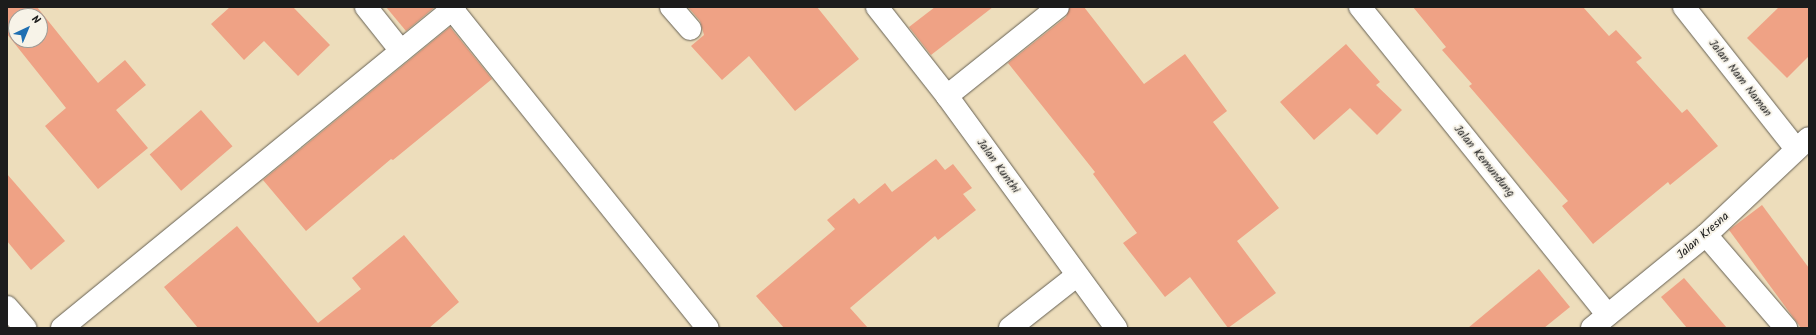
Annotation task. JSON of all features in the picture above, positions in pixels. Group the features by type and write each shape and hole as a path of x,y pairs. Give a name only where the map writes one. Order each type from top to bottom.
{"street":[{"path":"366,7 401,51"},
{"path":"671,7 690,29"},
{"name":"Jalan Kunthi","path":"877,7 947,96 1076,276 1116,328"},
{"path":"947,96 1058,7"},
{"name":"Jalan Kemundung","path":"1360,7 1600,322"},
{"name":"Jalan Nam Naman","path":"1684,7 1803,143"},
{"path":"62,328 454,8 708,328"},
{"name":"Jalan Kresna","path":"1600,322 1706,235 1803,143"},
{"path":"1706,235 1786,328"},
{"path":"1010,328 1076,276"},
{"path":"7,307 25,328"}],"building":[{"path":"7,7 37,7 38,8 8,8 8,35"},
{"path":"230,7 293,7 330,45 298,76 264,41 244,60 211,24"},
{"path":"386,7 435,7 406,31"},
{"path":"688,7 817,7 859,59 795,111 749,56 722,80 691,46 704,35 700,21"},
{"path":"935,7 993,7 931,55 909,27"},
{"path":"1070,7 1084,7 1144,84 1185,54 1227,111 1213,122 1279,208 1237,241 1276,293 1228,328 1190,277 1165,297 1123,243 1137,233 1093,174 1095,172 1008,63 1066,17"},
{"path":"1413,7 1583,7 1609,36 1616,30 1642,58 1636,62 1682,113 1687,109 1718,146 1670,185 1668,182 1593,244 1562,206 1568,201 1469,86 1472,84 1442,50 1446,47"},
{"path":"1779,7 1809,7 1809,56 1787,78 1747,38"},
{"path":"48,21 98,83 125,60 146,85 116,110 148,148 98,189 45,126 66,108 18,48 48,48"},
{"path":"450,27 492,79 393,160 391,159 306,231 263,180"},
{"path":"1346,44 1380,82 1376,85 1402,110 1377,135 1350,108 1314,140 1280,102"},
{"path":"201,110 232,146 181,191 150,155"},
{"path":"936,159 945,170 953,164 972,188 963,194 976,210 938,240 935,236 850,308 868,328 784,328 756,296 835,229 827,220 854,198 859,204 885,183 892,192"},
{"path":"7,174 65,241 31,270 7,241"},
{"path":"1762,205 1809,268 1809,328 1801,328 1729,230"},
{"path":"237,226 318,323 361,289 352,278 404,235 459,302 429,328 198,328 164,287"},
{"path":"1539,269 1570,307 1544,328 1468,328"},
{"path":"1684,278 1727,328 1687,328 1661,297"}]}
